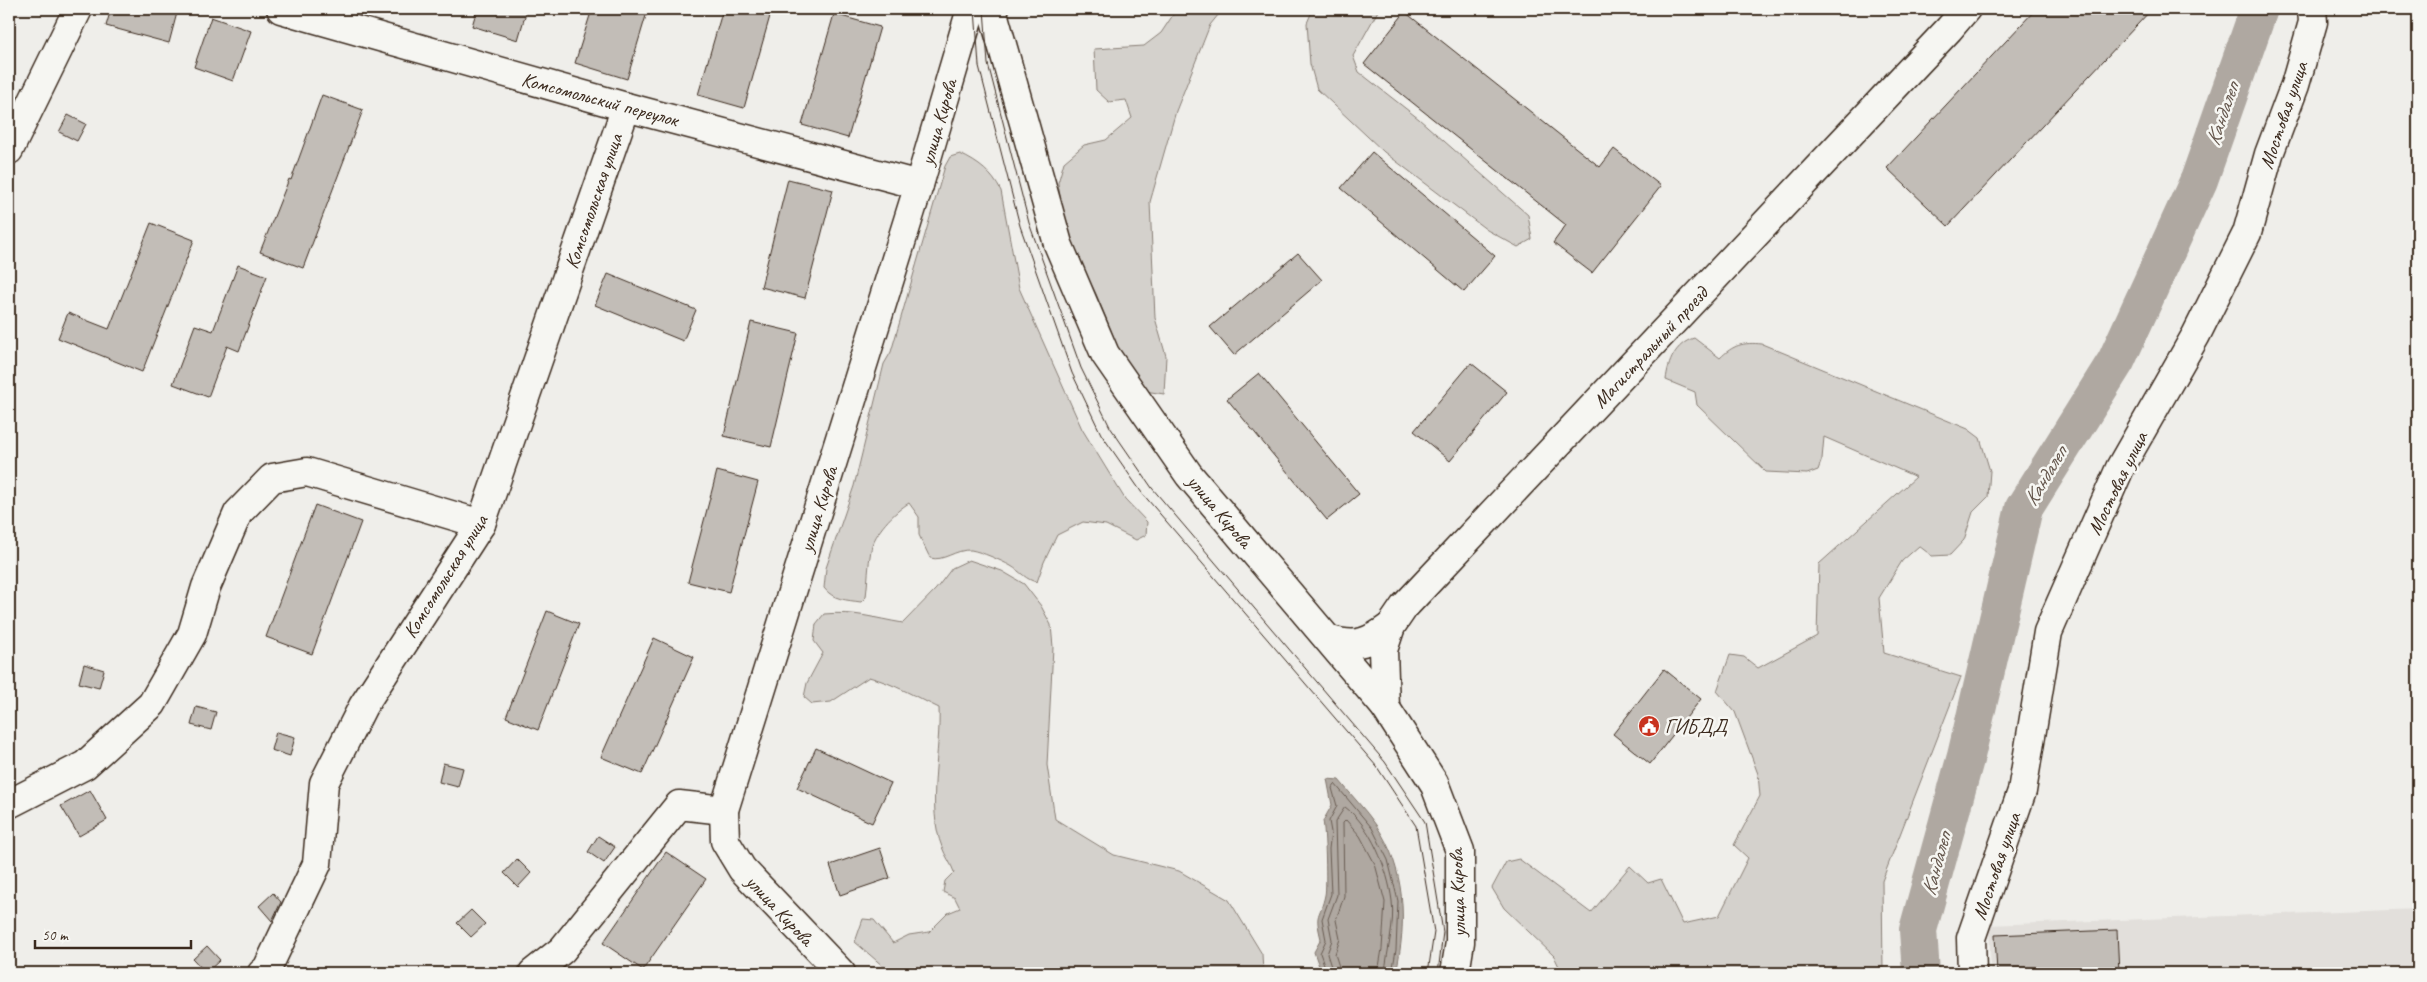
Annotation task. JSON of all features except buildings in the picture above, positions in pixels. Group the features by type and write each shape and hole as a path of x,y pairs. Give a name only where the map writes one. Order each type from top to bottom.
{"street":[{"path":"9,150 78,9"},
{"name":"Комсомольский переулок","path":"281,9 626,107 919,185"},
{"name":"улица Кирова","path":"841,973 742,869 725,842 724,810 919,185 971,9"},
{"name":"улица Кирова","path":"992,9 1058,244 1105,354 1189,474 1385,707 1434,783 1460,851 1460,942 1455,973"},
{"name":"Магистральный проезд","path":"1385,707 1383,650 1391,626 1411,600 1966,9"},
{"name":"Мостовая улица","path":"1972,973 1971,938 2022,791 2048,632 2120,468 2196,335 2247,233 2269,154 2295,85 2313,22 2312,9"},
{"name":"Комсомольская улица","path":"262,973 267,970 318,864 324,783 363,706 482,524 626,107"},
{"path":"9,804 85,765 152,704 192,634 206,587 238,513 272,478 307,472 482,524"},
{"path":"1330,640 1343,644 1362,644 1373,639 1391,626"},
{"path":"533,973 562,950 679,805 724,810"}],"shaded area":[{"path":"1177,9 1223,9 1210,25 1176,111 1150,202 1155,318 1166,356 1164,394 1145,391 1119,350 1096,294 1066,234 1058,183 1064,162 1084,145 1106,140 1132,118 1126,100 1109,102 1096,90 1094,49 1144,46 1161,33"},
{"path":"1313,9 1379,9 1353,56 1359,72 1419,119 1528,215 1532,239 1518,247 1487,230 1384,152 1317,89 1310,64 1307,23"},
{"path":"960,154 984,169 1001,191 1019,288 1082,429 1125,499 1147,522 1146,535 1136,540 1106,525 1083,522 1057,535 1037,582 1030,580 1002,561 971,550 960,551 935,559 930,558 919,535 919,517 909,503 897,512 880,530 873,543 869,561 866,597 861,602 841,599 832,595 824,588 826,568 854,486 884,364 891,352 945,166 950,157"},
{"path":"1694,338 1720,358 1729,350 1739,345 1762,344 1968,429 1980,438 1990,471 1988,497 1973,512 1964,540 1950,555 1932,556 1919,546 1902,561 1879,598 1884,653 1961,677 1882,881 1883,973 1562,973 1554,956 1504,908 1492,888 1506,862 1519,859 1591,913 1630,866 1648,883 1661,879 1683,924 1719,916 1748,858 1734,845 1760,796 1758,774 1735,712 1717,691 1730,655 1744,657 1758,668 1817,636 1819,564 1916,477 1824,437 1822,459 1818,470 1807,474 1766,472 1697,405 1695,392 1666,380 1671,360 1677,349"},
{"path":"969,560 1002,571 1024,584 1041,606 1051,625 1053,647 1047,765 1055,819 1114,855 1179,871 1229,900 1262,954 1263,973 891,973 855,942 863,919 874,920 893,943 909,935 929,932 948,913 960,908 955,898 943,892 945,881 954,872 942,847 937,831 935,814 939,708 897,687 869,677 831,702 812,704 804,697 807,683 823,653 814,641 816,624 824,614 835,613 903,623 936,589 952,568"},
{"path":"2418,909 2418,973 1991,973 1989,925"}],"water":[{"path":"1327,779 1339,780 1363,808 1386,842 1393,860 1401,896 1402,915 1402,935 1396,973 1324,973 1320,969 1314,952 1321,939 1318,919 1326,890 1323,821 1332,805"}],"waterway":[{"name":"Кандалеп","path":"1921,973 1918,930 1966,756 2024,508 2116,361 2199,180 2259,9"}],"tram line":[{"path":"975,9 979,66 1020,226 1072,373 1101,434 1142,493 1377,767 1416,826 1434,932 1428,973"},
{"path":"984,9 988,64 1029,223 1081,368 1110,427 1152,488 1385,762 1425,822 1443,932 1438,973"}],"place":[{"name":"ГИБДД","path":"1649,726"}]}
